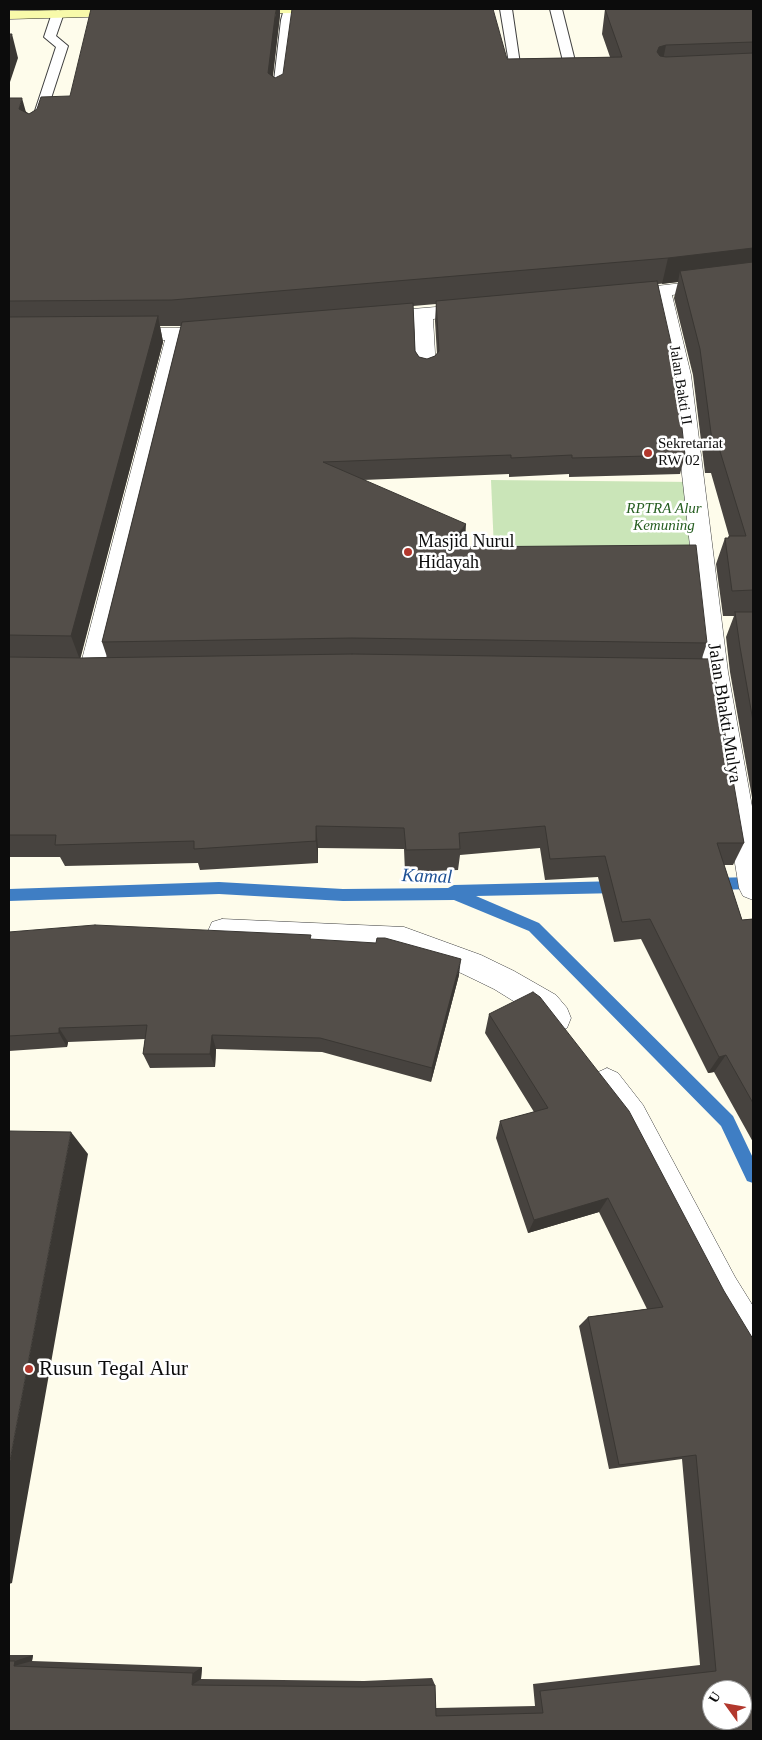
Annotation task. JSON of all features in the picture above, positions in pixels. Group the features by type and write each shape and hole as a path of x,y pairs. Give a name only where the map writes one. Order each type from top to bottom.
{"main road":[{"path":"231,10 291,9"},
{"path":"9,15 143,12"}],"street":[{"path":"604,297 662,292 753,280"},
{"name":"Jalan Bakti II","path":"662,292 681,375 710,627"},
{"path":"364,319 490,308"},
{"path":"423,314 426,370"},
{"path":"107,335 176,334 235,329"},
{"path":"91,671 176,334"},
{"path":"710,627 736,626"},
{"name":"Jalan Bhakti Mulya","path":"710,627 707,672 753,888"},
{"path":"191,930 404,940 471,964 504,980 546,1005 571,1037"},
{"path":"589,1060 632,1116 723,1289 753,1338"}],"lane":[{"path":"278,98 287,20 291,9"},
{"path":"506,9 514,66 528,73 559,72 569,61 556,9"},
{"path":"109,28 113,12"},
{"path":"34,134 62,46 50,38 58,13"}],"green space":[{"name":"RPTRA Alur Kemuning","path":"491,480 694,482 707,553 494,550"}],"building":[{"path":"91,9 276,9 268,73 275,78 283,74 292,9 493,9 507,59 622,57 605,9 753,9 753,42 666,45 659,47 657,52 660,56 666,57 753,53 753,248 668,258 172,300 9,301 9,98 22,98 19,109 29,114 37,109 41,97 70,96"},
{"path":"753,262 753,590 732,591 725,538 729,538 729,536 746,536 719,448 713,448 700,349 680,271"},
{"path":"657,281 674,356 685,455 572,458 572,455 511,458 511,455 323,462 466,524 445,547 696,545 707,643 352,638 102,642 182,322 413,303 415,351 419,357 427,359 435,356 439,351 436,301"},
{"path":"158,316 71,636 9,635 9,317"},
{"path":"735,612 753,612 753,721 740,647"},
{"path":"352,654 712,659 744,843 717,843 742,920 753,919 753,1103 726,1055 719,1057 650,919 622,922 605,856 550,859 545,826 459,833 460,849 406,850 404,828 316,826 316,841 194,849 194,841 55,845 56,835 9,835 9,657 83,658"},
{"path":"95,925 311,935 310,939 376,943 377,938 385,938 461,959 432,1068 320,1038 212,1035 210,1054 143,1054 147,1025 59,1028 59,1033 9,1036 9,932"},
{"path":"533,992 540,997 629,1111 724,1291 753,1339 753,1731 9,1731 9,1661 15,1661 14,1666 193,1673 192,1685 363,1687 435,1685 436,1716 543,1713 540,1691 716,1671 696,1455 619,1465 588,1317 663,1307 608,1198 534,1220 500,1121 548,1108 489,1014"},
{"path":"9,1131 71,1132 9,1466"}],"waterway":[{"path":"711,884 753,883"},
{"path":"454,891 620,887"},
{"name":"Kamal","path":"9,895 219,888 343,895 455,894 534,927 727,1121 753,1175"}],"place":[{"name":"Sekretariat RW 02","path":"648,453"},
{"name":"Masjid Nurul Hidayah","path":"408,552"},
{"name":"Rusun Tegal Alur","path":"29,1369"}]}
